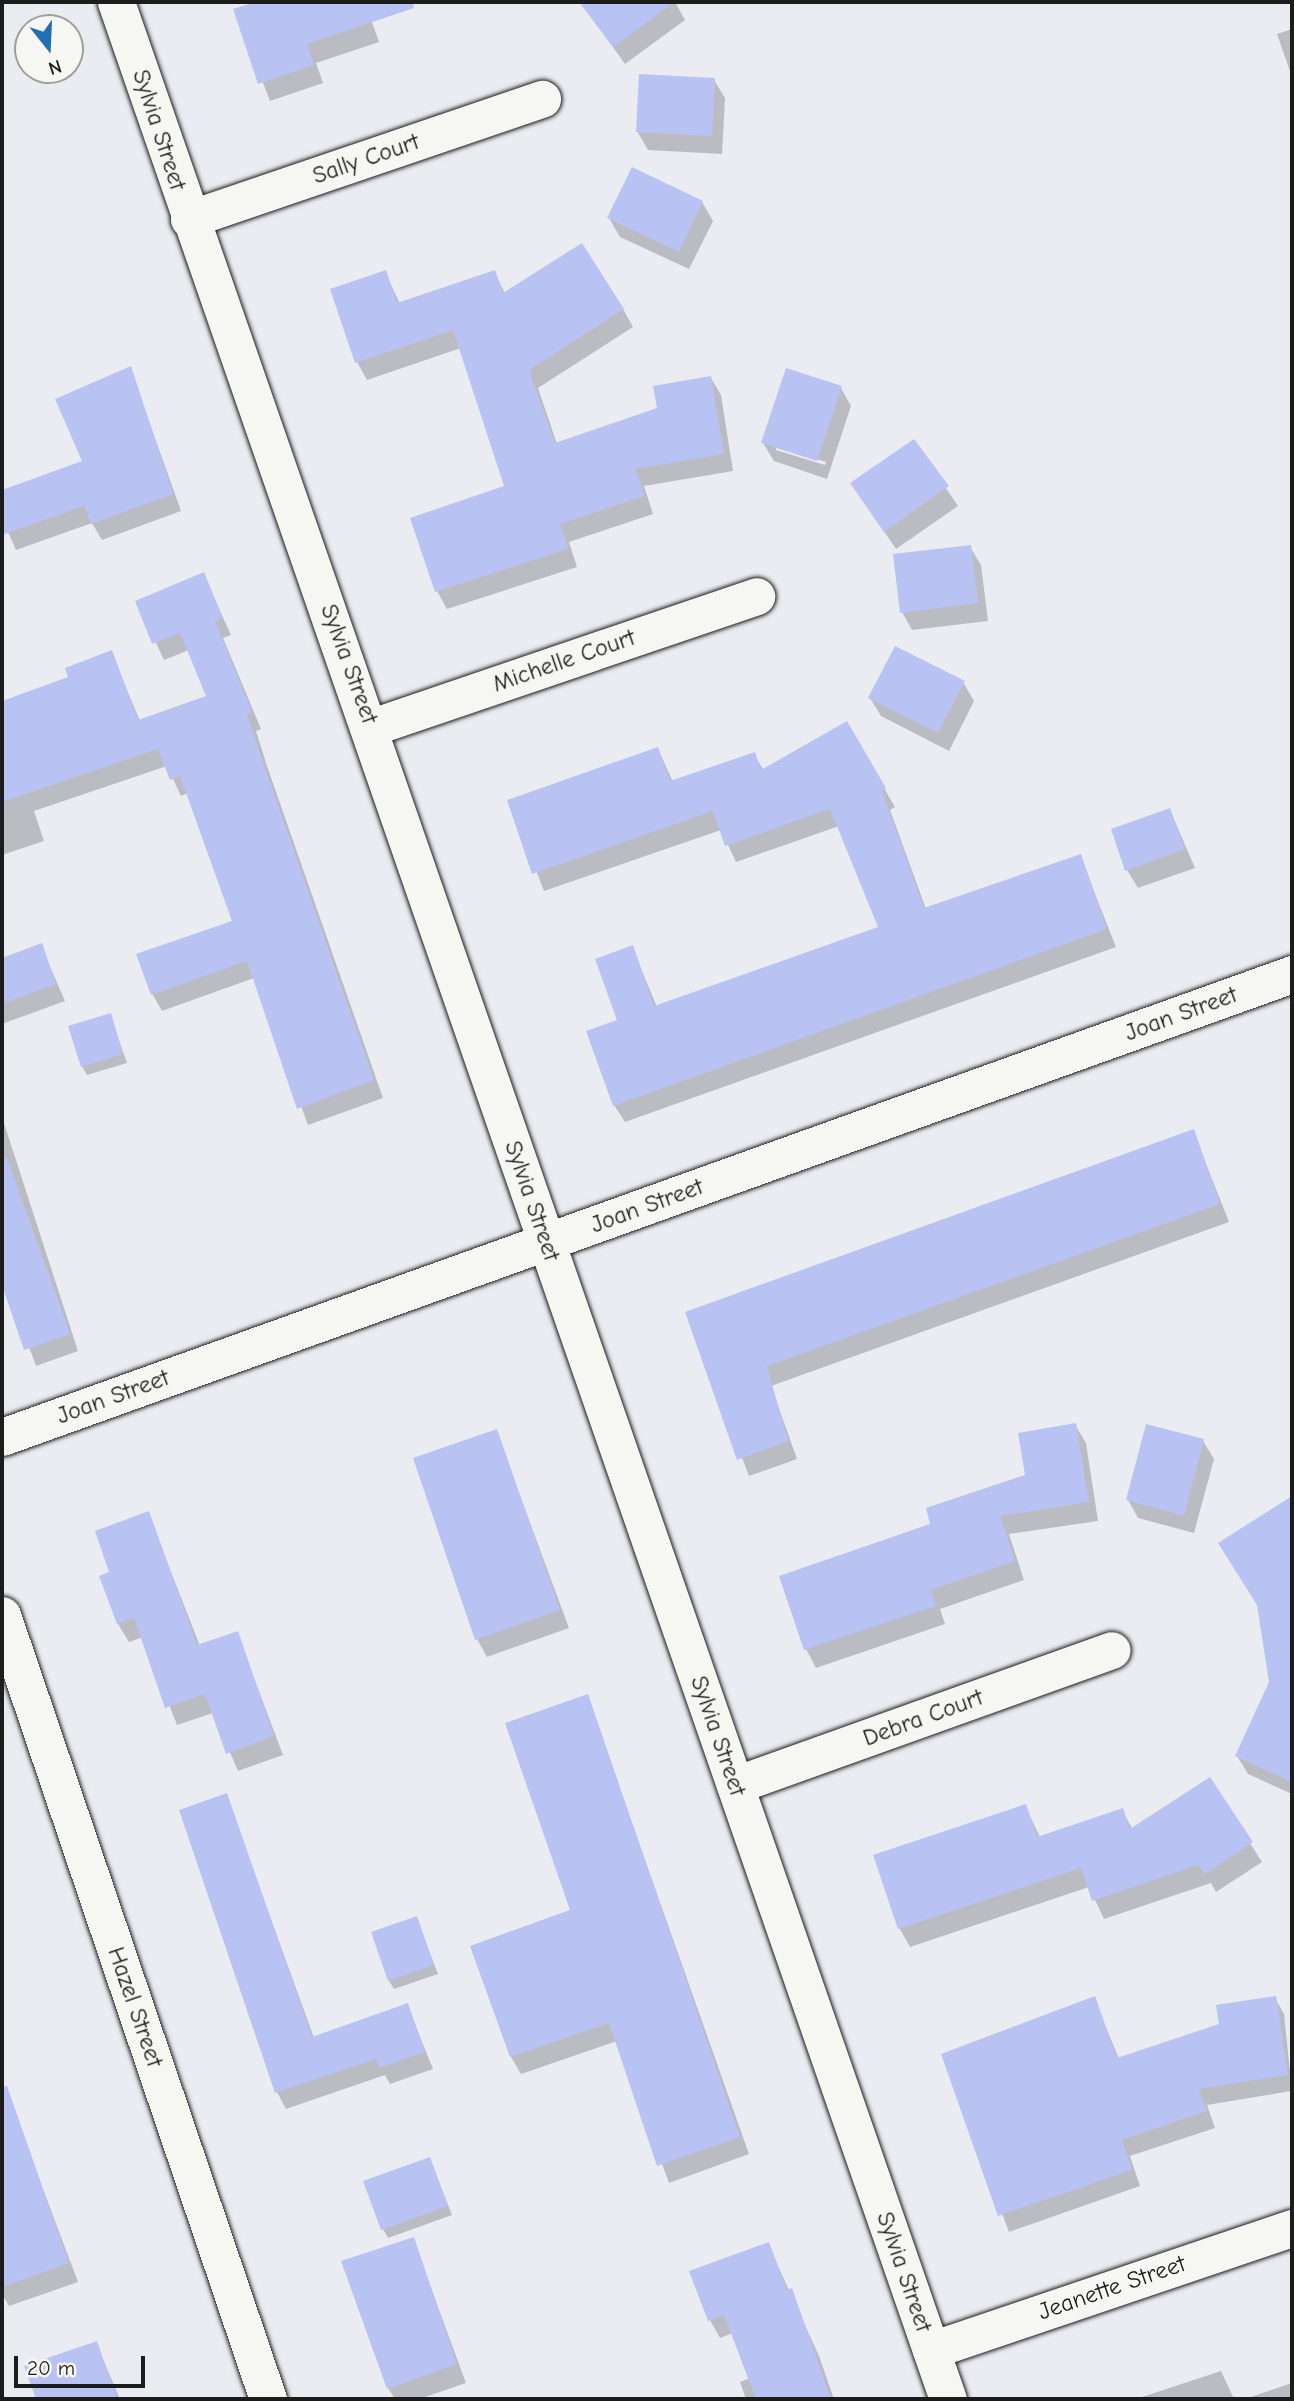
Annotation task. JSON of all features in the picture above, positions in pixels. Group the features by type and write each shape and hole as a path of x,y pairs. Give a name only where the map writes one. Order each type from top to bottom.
{"street":[{"name":"Sylvia Street","path":"116,2 189,219 372,727 546,1242 948,2399"},
{"name":"Sally Court","path":"189,219 542,99"},
{"name":"Michelle Court","path":"372,727 756,596"},
{"name":"Joan Street","path":"2,1437 1292,974"},
{"name":"Hazel Street","path":"2,1615 268,2399"},
{"name":"Debra Court","path":"735,1785 1112,1650"},
{"name":"Jeanette Street","path":"931,2350 1292,2228"}],"building":[{"path":"255,2 413,2 414,8 307,44 314,65 258,84 233,9"},
{"path":"579,2 675,2 613,47"},
{"path":"639,74 715,78 712,136 636,132"},
{"path":"632,167 703,201 679,252 607,218"},
{"path":"582,243 624,309 529,370 555,443 657,408 653,386 711,376 724,454 635,469 645,496 560,524 568,549 435,592 410,518 504,486 453,330 355,363 330,289 386,270 397,303 495,270 503,293"},
{"path":"131,366 173,494 91,524 84,506 2,535 2,490 82,461 55,399"},
{"path":"786,368 842,386 817,461 761,443"},
{"path":"914,439 949,486 884,532 850,483"},
{"path":"971,545 978,603 900,613 893,554"},
{"path":"204,572 223,618 215,621 252,712 247,714 258,748 374,1080 297,1109 247,961 151,995 136,954 232,921 180,776 170,780 158,749 2,802 2,701 68,677 65,668 112,650 138,720 206,696 180,633 152,644 135,601"},
{"path":"895,646 965,681 938,733 868,698"},
{"path":"847,721 886,788 882,791 924,908 1081,854 1107,929 613,1106 586,1031 617,1020 595,959 633,945 654,1006 878,927 830,809 725,846 713,811 532,874 507,800 658,747 670,781 755,752 761,770"},
{"path":"1170,808 1185,849 1125,871 1111,829"},
{"path":"42,943 56,984 2,1004 2,958"},
{"path":"111,1013 123,1054 81,1067 68,1026"},
{"path":"1194,1129 1220,1204 767,1366 788,1441 737,1460 685,1312"},
{"path":"2,1158 7,1158 70,1334 24,1350 2,1285"},
{"path":"1076,1423 1089,1502 1000,1516 1015,1561 931,1590 936,1606 804,1650 779,1576 930,1524 926,1508 1025,1475 1018,1433"},
{"path":"1146,1424 1204,1439 1184,1516 1126,1500"},
{"path":"497,1429 560,1610 475,1640 413,1458"},
{"path":"1292,1496 1292,1782 1235,1756 1269,1682 1257,1605 1218,1543"},
{"path":"149,1511 197,1645 238,1631 274,1736 226,1754 205,1694 165,1708 134,1618 117,1624 99,1576 109,1572 95,1531"},
{"path":"588,1694 740,2137 657,2166 609,2023 510,2057 470,1946 570,1910 505,1723"},
{"path":"1210,1777 1253,1842 1205,1874 1198,1865 1092,1901 1081,1868 898,1929 873,1855 1026,1804 1037,1837 1123,1808 1130,1829"},
{"path":"227,1793 312,2037 408,2003 425,2052 379,2068 376,2059 275,2093 179,1810"},
{"path":"417,1916 434,1965 388,1981 371,1932"},
{"path":"1095,1996 1117,2058 1219,2024 1216,2005 1276,1996 1288,2075 1199,2089 1207,2111 1122,2140 1132,2170 998,2216 941,2054"},
{"path":"7,2086 69,2263 2,2287 2,2087"},
{"path":"430,2157 448,2206 381,2230 363,2181"},
{"path":"414,2237 457,2364 387,2389 341,2261"},
{"path":"769,2242 787,2290 792,2288 831,2399 756,2399 724,2315 708,2321 689,2271"},
{"path":"97,2341 117,2399 36,2399 24,2366"}]}
